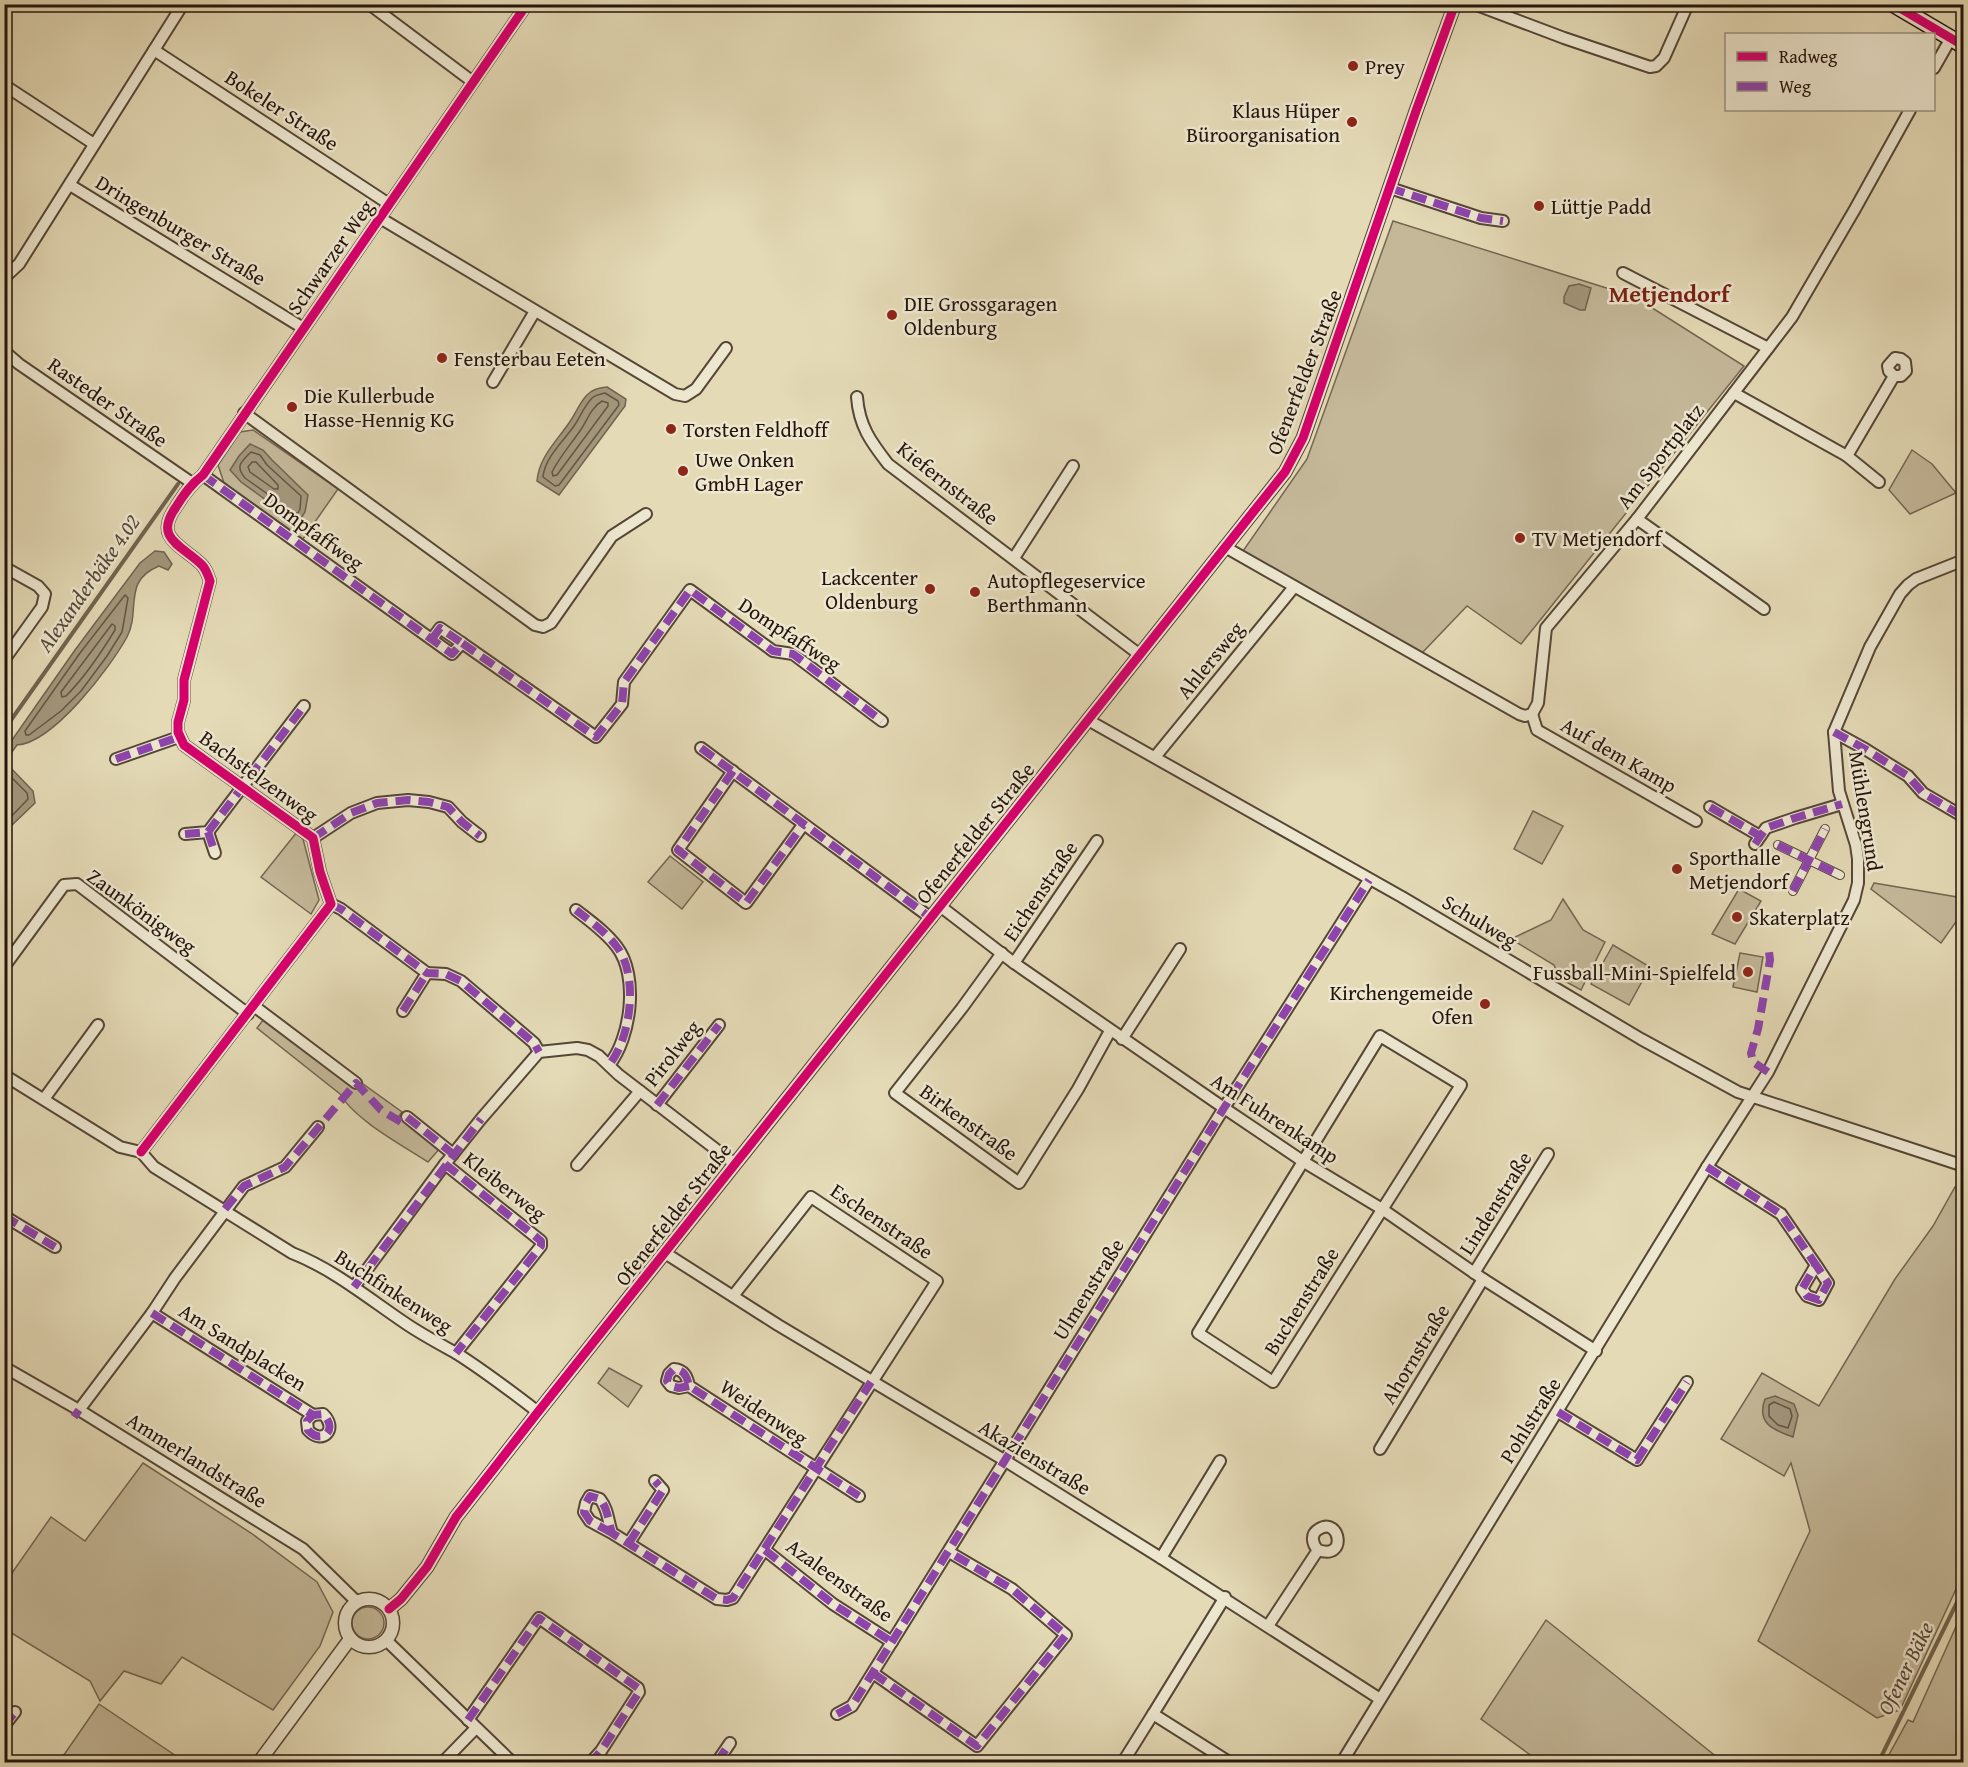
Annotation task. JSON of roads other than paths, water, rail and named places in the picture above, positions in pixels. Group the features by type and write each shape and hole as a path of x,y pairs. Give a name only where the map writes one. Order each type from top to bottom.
{"main road":[{"path":"1893,4 1958,42"}],"street":[{"path":"4,278 19,264 183,4"},
{"path":"369,4 473,82"},
{"name":"Schwarzer Weg","path":"167,530 169,516 192,483 203,475 527,4"},
{"name":"Ofenerfelder Straße","path":"389,1610 427,1567 456,1517 538,1412 1285,472 1303,438 1427,78 1455,4"},
{"path":"1474,4 1650,67 1656,66 1664,58 1688,4"},
{"path":"1935,67 1958,42"},
{"name":"Bokeler Straße","path":"154,50 389,204"},
{"path":"4,85 94,144"},
{"name":"Am Sportplatz","path":"1532,714 1538,703 1546,628 1637,519 1792,317 1909,111"},
{"name":"Dringenburger Straße","path":"70,185 303,328"},
{"path":"1390,188 1481,218 1503,221"},
{"path":"380,218 675,394 685,396 696,389 726,348"},
{"path":"1623,273 1768,348"},
{"path":"493,382 535,311"},
{"name":"Rasteder Straße","path":"4,351 19,364 192,483"},
{"path":"1846,456 1894,376"},
{"path":"1734,393 1846,456 1879,482"},
{"name":"Kiefernstraße","path":"857,397 858,411 867,437 888,464 1140,655"},
{"path":"244,413 535,625 543,627 551,623 612,536 646,514"},
{"path":"1014,558 1073,466"},
{"name":"Dompfaffweg","path":"203,475 432,639 440,628 596,737 622,704 624,682 690,590 773,651 793,654 882,721"},
{"path":"1637,519 1764,609"},
{"name":"Bachstelzenweg","path":"167,530 172,542 203,566 210,581 184,680 184,700 178,722 180,737 184,746 313,838 320,872 331,904"},
{"path":"1225,547 1519,714 1526,716 1532,714"},
{"name":"Mühlengrund","path":"1752,1096 1768,1072 1854,900 1858,884 1856,845 1839,791 1834,732 1870,647 1900,594 1916,579 1964,560"},
{"path":"4,567 38,586 45,594 42,607 4,660"},
{"name":"Ahlersweg","path":"1155,757 1294,587"},
{"name":"Bachstelzenweg","path":"208,832 304,706"},
{"name":"Auf dem Kamp","path":"1532,714 1538,730 1696,821"},
{"name":"Schulweg","path":"1088,720 1402,897 1641,1039 1738,1092 1964,1166"},
{"path":"1834,732 1908,776 1923,793 1964,816"},
{"name":"Bachstelzenweg","path":"116,759 180,737"},
{"path":"701,748 931,918"},
{"path":"733,771 678,850 746,903 803,825"},
{"path":"313,838 351,813 377,803 408,800 448,807 480,836"},
{"path":"1710,807 1757,840 1766,828 1842,804"},
{"path":"1793,891 1825,829"},
{"path":"185,834 208,832 216,853"},
{"name":"Eichenstraße","path":"1014,963 1097,841"},
{"path":"1778,845 1840,875"},
{"name":"Ulmenstraße","path":"837,1714 852,1706 1224,1108 1369,880"},
{"name":"Zaunkönigweg","path":"4,968 64,885 77,884 251,1010"},
{"path":"4,1075 120,1148 141,1152 331,904 427,973 446,974 461,981 534,1043 539,1052"},
{"name":"Am Fuhrenkamp","path":"940,906 1014,963 1110,1031 1304,1162 1382,1209 1479,1276 1596,1351"},
{"path":"576,910 604,932 619,948 628,971 630,994 626,1025 620,1046 609,1065"},
{"path":"1122,1039 1180,949"},
{"name":"Birkenstraße","path":"1002,953 895,1093 1019,1183 1078,1089 1110,1031"},
{"path":"403,1011 427,973"},
{"path":"251,1010 356,1083"},
{"path":"44,1099 98,1025"},
{"name":"Pirolweg","path":"657,1105 719,1026"},
{"path":"1304,1162 1380,1036 1461,1085 1382,1209"},
{"path":"354,1287 445,1164 539,1052 577,1048 588,1050 599,1056 619,1076 735,1164"},
{"path":"577,1165 640,1091"},
{"name":"Pohlstraße","path":"1341,1762 1752,1096"},
{"path":"407,1117 453,1154"},
{"path":"225,1209 244,1186 285,1167 318,1127"},
{"name":"Buchfinkenweg","path":"141,1152 154,1167 225,1209 292,1253 305,1258 354,1287 423,1335 456,1353 538,1412"},
{"name":"Lindenstraße","path":"1479,1276 1548,1155"},
{"name":"Buchenstraße","path":"1304,1162 1198,1333 1273,1382 1382,1209"},
{"name":"Kleiberweg","path":"445,1164 541,1241 541,1246 456,1353"},
{"path":"1707,1167 1781,1214 1816,1265"},
{"name":"Eschenstraße","path":"733,1296 811,1197 937,1281 871,1382"},
{"name":"Am Sandplacken","path":"78,1410 152,1313 225,1209"},
{"path":"4,1216 55,1247"},
{"name":"Akazienstraße","path":"665,1253 1225,1598 1380,1700"},
{"name":"Ahornstraße","path":"1380,1449 1479,1276"},
{"name":"Am Sandplacken","path":"152,1313 313,1415"},
{"name":"Ammerlandstraße","path":"5,1368 78,1410 303,1550 357,1602"},
{"path":"612,1533 717,1599 727,1600 736,1594 871,1382"},
{"path":"1558,1412 1637,1460 1687,1382"},
{"name":"Weidenweg","path":"689,1386 859,1496"},
{"path":"1161,1558 1220,1461"},
{"path":"629,1544 663,1490 655,1481"},
{"name":"Azaleenstraße","path":"765,1550 833,1604 892,1642"},
{"path":"1268,1626 1318,1550"},
{"path":"873,1673 977,1746 1066,1635 1012,1589 949,1552"},
{"path":"1123,1762 1225,1598"},
{"path":"378,1600 389,1610 393,1629 381,1644 368,1647 355,1644 350,1639 344,1626 345,1619 347,1612 357,1602 378,1600"},
{"path":"468,1720 539,1618 638,1688 639,1692 601,1751 591,1762"},
{"path":"262,1761 350,1639"},
{"path":"386,1640 512,1762"},
{"path":"4,1726 15,1712"},
{"path":"1153,1714 1229,1762"},
{"path":"443,1762 476,1729"},
{"path":"717,1762 729,1743"}],"water":[{"path":"1579,284 1591,288 1585,310 1564,303 1569,286"},
{"path":"607,387 626,399 625,406 559,495 537,481 541,464 586,396 593,390"},
{"path":"250,444 263,450 308,495 305,512 298,523 241,482 230,470"},
{"path":"155,551 164,552 172,564 168,570 159,566 140,580 134,597 131,627 108,667 63,718 47,732 31,741 17,745 9,756 8,765 33,791 35,803 10,827 5,838 5,750 140,563"},
{"path":"1775,1396 1794,1404 1798,1415 1793,1437 1773,1428 1765,1420 1763,1407 1765,1399"}],"waterway":[{"name":"Alexanderbäke 4.02","path":"4,730 178,484"},
{"name":"Ofener Bäke","path":"1877,1762 1964,1588"}],"place":[{"name":"Prey","path":"1353,66"},
{"name":"Klaus Hüper Büroorganisation","path":"1352,122"},
{"name":"Lüttje Padd","path":"1539,206"},
{"name":"DIE Grossgaragen Oldenburg","path":"892,315"},
{"name":"Fensterbau Eeten","path":"442,358"},
{"name":"Die Kullerbude Hasse-Hennig KG","path":"292,407"},
{"name":"Torsten Feldhoff","path":"671,429"},
{"name":"Uwe Onken GmbH Lager","path":"683,471"},
{"name":"TV Metjendorf","path":"1520,538"},
{"name":"Lackcenter Oldenburg","path":"930,589"},
{"name":"Autopflegeservice Berthmann","path":"975,592"},
{"name":"Sporthalle Metjendorf","path":"1677,869"},
{"name":"Skaterplatz","path":"1737,917"},
{"name":"Fussball-Mini-Spielfeld","path":"1748,972"},
{"name":"Kirchengemeide Ofen","path":"1485,1004"}],"district":[{"name":"Metjendorf","path":"1669,293"}]}
